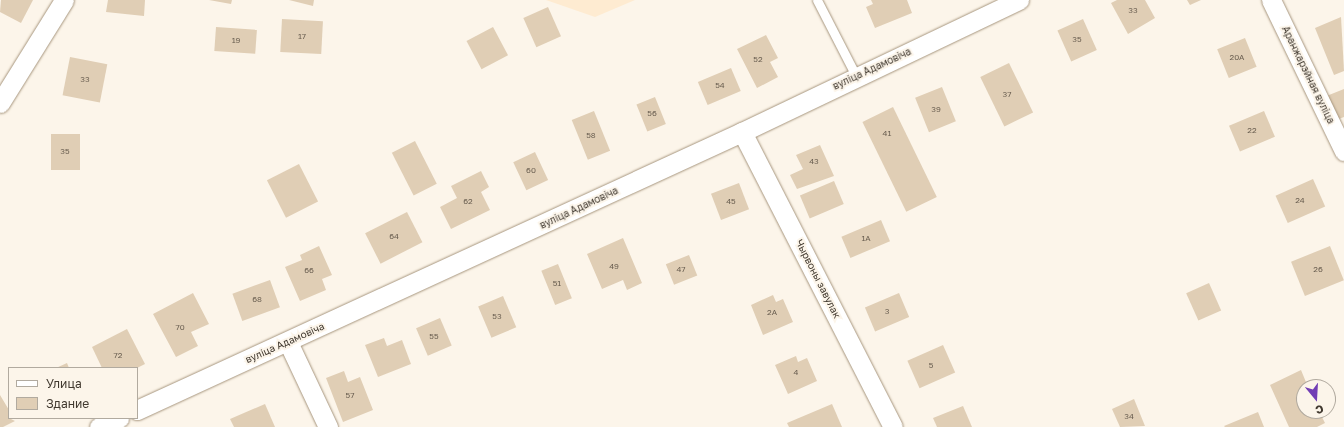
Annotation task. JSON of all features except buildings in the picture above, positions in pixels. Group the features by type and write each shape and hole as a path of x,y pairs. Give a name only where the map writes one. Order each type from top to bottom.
{"street":[{"path":"0,103 64,0"},
{"name":"вуліца Адамовіча","path":"138,410 288,342 742,132 856,76 1019,0"},
{"name":"Аранжарэйная вуліца","path":"1271,0 1344,151"},
{"name":"Чырвоны завулак","path":"742,132 893,427"},
{"path":"288,342 328,427"},
{"path":"99,427 117,419"}],"lane":[{"path":"817,0 856,76"}],"shaded area":[{"path":"546,0 635,0 595,17"}]}
